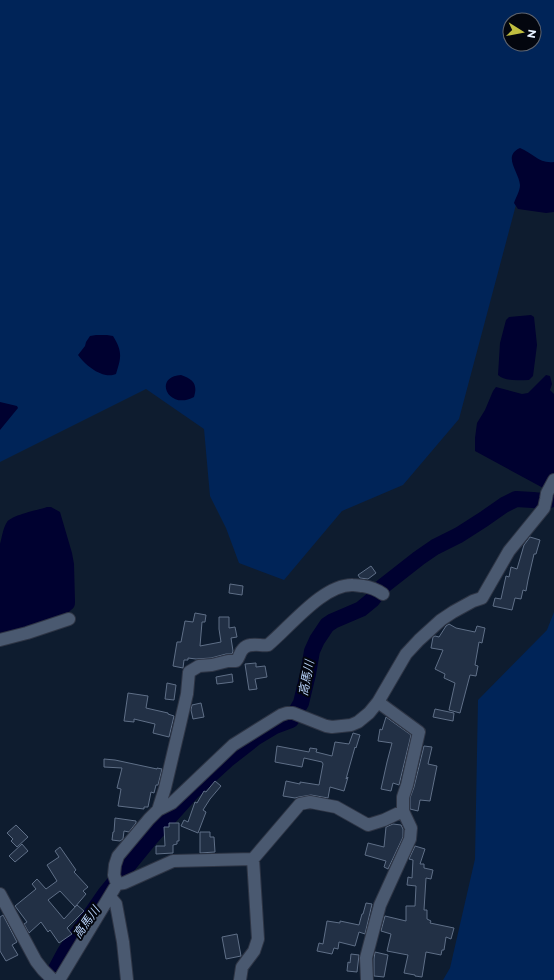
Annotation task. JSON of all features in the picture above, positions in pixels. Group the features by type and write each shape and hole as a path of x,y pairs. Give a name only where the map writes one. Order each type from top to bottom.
{"street":[{"path":"118,884 114,874 118,856 158,810 172,803 233,745 281,715 287,713 293,713 332,727 351,725 358,722 369,713 378,702 406,654 419,640 441,620 453,612 473,601 482,598 509,551 544,508 547,493 554,480"},
{"path":"158,810 187,694 189,672 199,666 236,661 240,658 241,651 250,645 268,645 312,604 322,596 340,587 353,585 374,588 383,594"},
{"path":"0,640 70,619"},
{"path":"367,980 366,958 380,905 410,839 411,828 403,811 403,797 419,732 378,702"},
{"path":"240,980 242,967 254,951 258,939 253,859 300,804 310,802 336,807 368,825 384,820 403,811"},
{"path":"59,980 118,884 124,883 173,861 253,859"},
{"path":"0,894 36,961 53,980"},
{"path":"110,897 116,904 123,942 127,980"}],"shaded area":[{"path":"0,0 554,0 554,191 517,201 459,419 403,485 342,511 284,580 239,563 226,528 210,496 204,429 146,389 0,462"},
{"path":"520,148 540,160 554,162 554,212 546,213 518,209 514,203 519,192 520,185 513,165 512,155"},
{"path":"531,315 534,317 537,345 533,376 529,380 505,379 498,375 500,343 506,320 509,317"},
{"path":"90,336 113,336 120,351 119,364 116,374 106,375 100,373 85,363 78,355"},
{"path":"181,375 189,378 194,383 194,397 185,400 177,400 171,397 167,392 167,381 172,377"},
{"path":"546,375 550,376 552,384 550,390 554,394 554,473 545,489 475,451 475,438 477,423 496,387 522,394 528,393"},
{"path":"0,402 17,406 18,408 0,430"},
{"path":"51,507 60,512 72,553 74,564 75,606 65,614 48,622 0,634 0,544 4,527 10,519 14,517"},
{"path":"554,612 554,980 443,980 450,968 475,859 478,700 547,630"}],"building":[{"path":"530,537 540,540 536,554 534,554 526,591 523,590 521,599 515,598 512,610 493,606 495,598 501,599 506,576 509,577 511,567 517,569 524,545"},
{"path":"371,566 376,573 368,579 360,578 358,575"},
{"path":"230,584 243,586 242,595 229,593"},
{"path":"195,613 206,615 205,622 202,622 200,646 221,642 219,617 229,617 229,628 235,627 237,637 231,638 232,654 211,658 188,658 188,660 184,660 183,668 173,666 177,642 181,642 185,621 193,622"},
{"path":"449,624 456,628 475,632 477,626 485,628 482,643 479,642 475,665 478,666 476,676 470,675 460,713 449,710 455,683 444,678 445,674 435,669 443,650 431,648 433,637 439,637"},
{"path":"256,663 256,667 265,666 267,677 255,679 257,689 249,690 245,664"},
{"path":"232,674 233,682 217,684 216,677"},
{"path":"167,683 176,685 174,700 165,699"},
{"path":"128,693 148,696 146,708 168,713 174,716 169,737 153,733 155,724 134,719 134,722 124,721"},
{"path":"201,703 204,717 193,719 191,710 192,705"},
{"path":"435,709 454,713 453,721 433,717"},
{"path":"386,717 411,735 399,785 393,783 391,791 381,789 392,743 378,741 380,729 382,730"},
{"path":"353,733 360,735 356,748 355,747 344,791 330,787 328,798 311,795 295,798 283,796 286,781 300,784 300,782 319,785 323,764 322,762 304,758 302,767 275,762 277,746 309,752 310,748 317,749 316,752 332,756 335,742 349,744"},
{"path":"424,746 432,747 428,764 437,766 430,801 420,800 418,811 410,809 410,798"},
{"path":"104,759 162,769 158,785 156,785 154,793 151,792 148,807 144,807 144,809 118,806 121,789 117,788 122,768 104,767"},
{"path":"215,781 221,786 203,810 206,812 198,833 181,826 184,820 188,822 195,802 197,803 204,791 206,792"},
{"path":"115,818 136,821 129,832 124,831 123,839 120,841 112,840"},
{"path":"169,823 179,823 179,841 177,841 177,844 173,845 173,853 156,854 156,846 165,846 164,827 169,827"},
{"path":"393,824 401,825 403,829 403,837 388,869 384,867 386,861 365,855 368,843 384,847 386,827"},
{"path":"16,825 28,837 17,847 11,841 13,839 7,833"},
{"path":"200,832 210,832 210,837 214,837 215,852 200,853"},
{"path":"22,844 28,851 15,862 9,856"},
{"path":"415,846 425,849 420,864 424,864 424,868 433,870 431,879 426,878 424,910 427,910 427,919 431,921 430,923 454,928 451,939 446,937 444,950 442,950 441,955 426,952 422,977 404,973 408,955 387,951 391,934 381,931 385,916 406,921 406,906 415,906 416,886 407,885 408,877 412,878 413,860 409,859"},
{"path":"60,847 76,870 74,872 88,887 83,891 86,894 75,907 60,891 48,900 64,919 77,905 84,911 67,928 72,934 59,943 50,930 48,932 41,922 29,933 24,924 27,922 15,906 36,889 32,884 37,879 46,889 57,881 47,865 59,857 55,851"},
{"path":"366,903 372,904 365,934 359,932 355,946 339,942 338,949 334,948 332,954 317,951 319,943 323,944 327,921 340,923 340,921 359,925"},
{"path":"3,915 17,942 12,945 18,955 6,961 0,951 0,917"},
{"path":"237,934 241,956 226,959 222,937"},
{"path":"375,952 388,955 384,977 374,976"},
{"path":"351,954 359,955 357,972 347,971"}],"waterway":[{"name":"高馬川","path":"50,980 65,952 105,894 149,840 193,791 227,760 255,738 275,726 291,720 301,703 312,651 327,625 361,609 372,600 382,587 419,558 435,547 459,535 504,505 516,499 542,501 550,500 553,490"}]}
